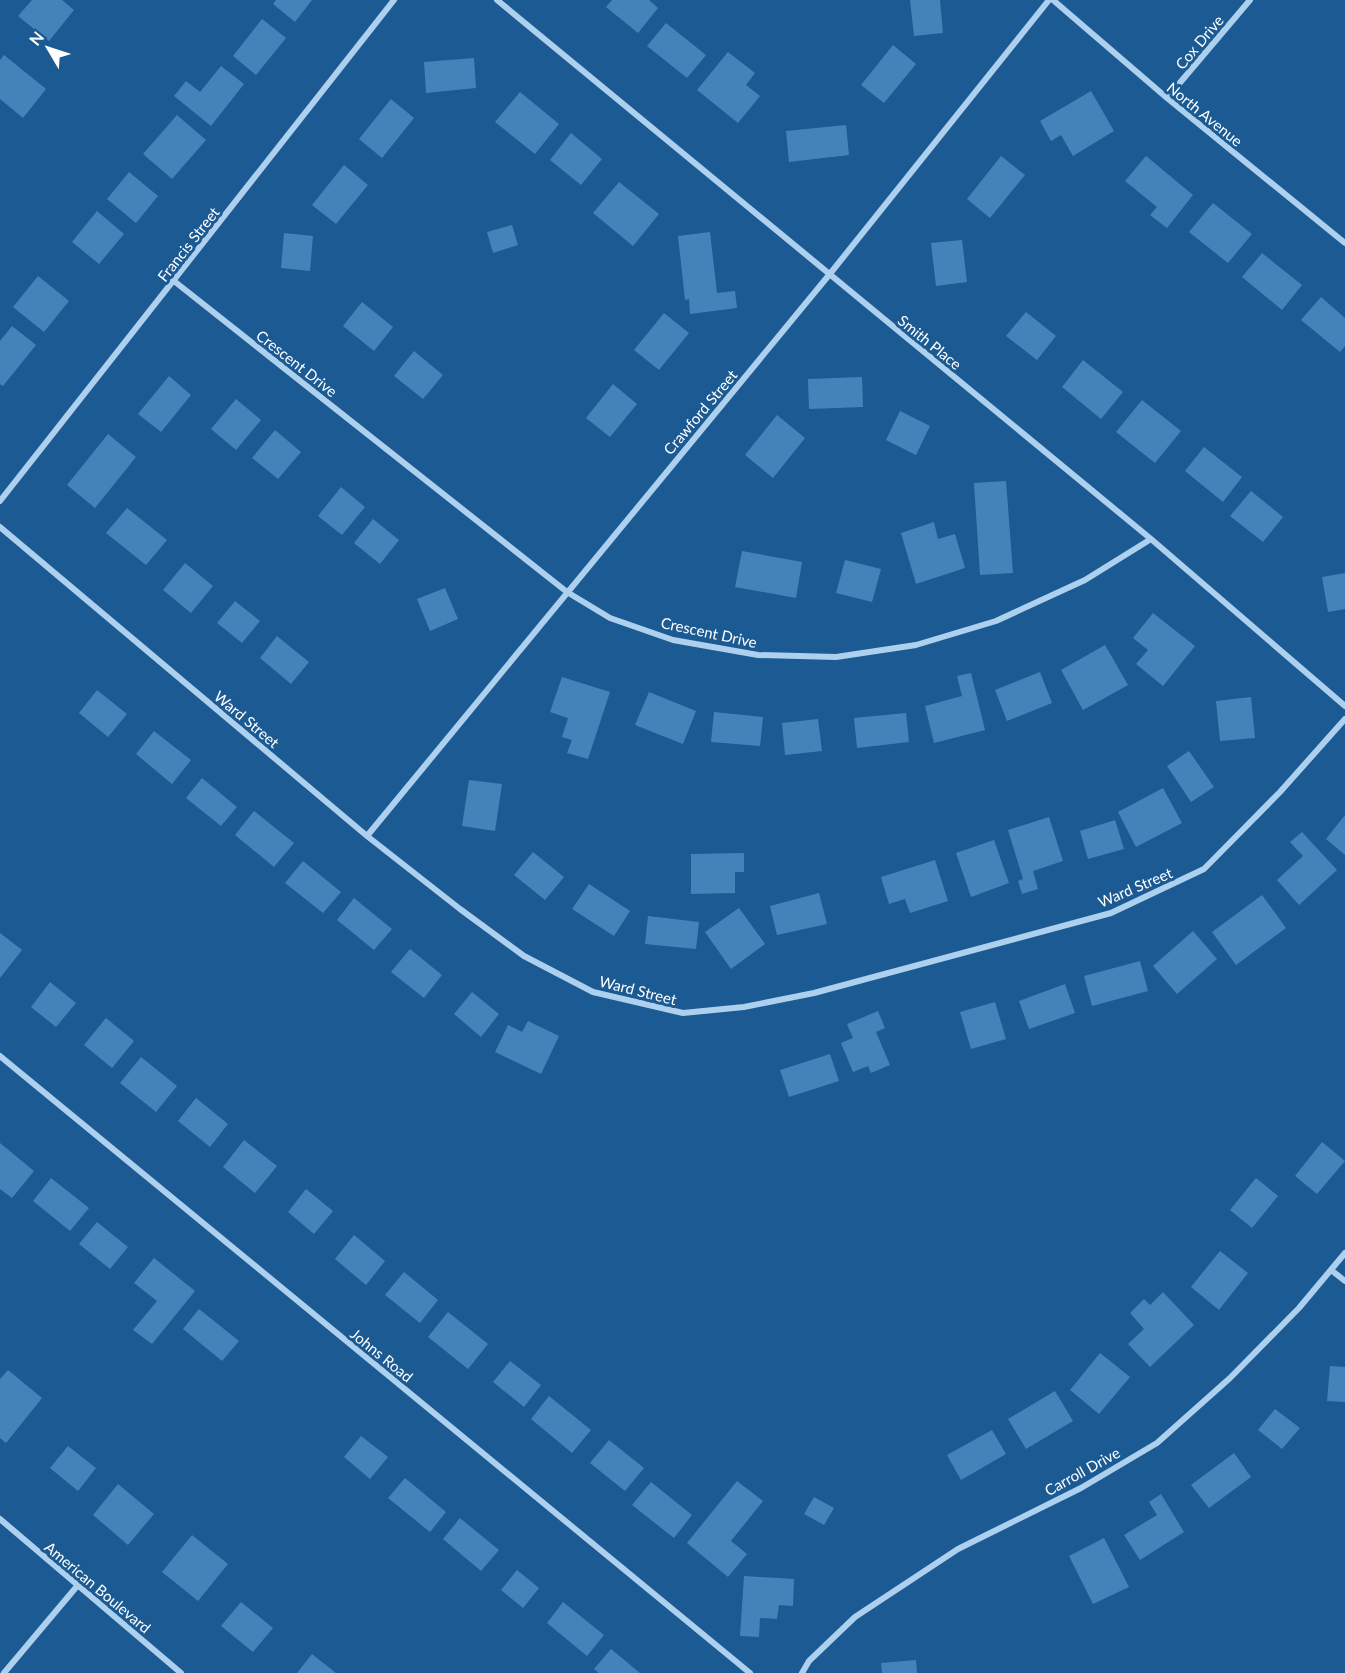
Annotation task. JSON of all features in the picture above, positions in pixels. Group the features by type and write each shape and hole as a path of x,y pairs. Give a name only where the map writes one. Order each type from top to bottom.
{"street":[{"name":"Francis Street","path":"0,501 394,0"},
{"name":"Smith Place","path":"497,0 1151,539 1345,706"},
{"name":"Crawford Street","path":"367,836 829,275 1051,0"},
{"name":"North Avenue","path":"1051,0 1167,99 1345,243"},
{"name":"Cox Drive","path":"1167,99 1250,0"},
{"name":"Crescent Drive","path":"174,281 567,592 610,618 672,640 758,655 836,657 916,645 996,621 1084,580 1151,539"},
{"name":"Ward Street","path":"0,527 367,836 524,956 593,992 683,1013 744,1007 814,993 1111,912 1155,893 1204,869 1273,800 1345,719"},
{"name":"Johns Road","path":"0,1056 750,1673"},
{"name":"Carroll Drive","path":"802,1673 809,1661 855,1617 958,1549 1081,1488 1157,1443 1230,1378 1299,1308 1345,1253"},
{"path":"1331,1270 1345,1281"},
{"name":"American Boulevard","path":"0,1519 181,1673"},
{"path":"4,1673 78,1585"}],"building":[{"path":"32,0 62,0 74,10 49,41 18,16"},
{"path":"276,0 312,0 295,22 273,4"},
{"path":"612,0 649,0 658,8 638,33 606,7"},
{"path":"910,0 940,0 943,33 914,36"},
{"path":"262,19 286,38 256,75 233,56"},
{"path":"666,23 706,55 687,78 647,46"},
{"path":"893,45 916,64 884,103 861,85"},
{"path":"728,52 755,73 746,85 760,96 738,123 697,90"},
{"path":"4,55 46,89 23,118 0,99 0,60"},
{"path":"474,58 476,88 426,93 424,62"},
{"path":"221,66 244,84 211,126 174,96 186,81 200,92"},
{"path":"1091,91 1114,131 1073,156 1061,135 1051,141 1040,121"},
{"path":"520,92 559,124 535,154 495,122"},
{"path":"391,99 414,118 382,158 359,139"},
{"path":"177,115 206,140 172,179 143,154"},
{"path":"846,125 849,155 789,162 786,131"},
{"path":"571,133 602,159 581,185 550,160"},
{"path":"1001,156 1025,175 990,218 967,199"},
{"path":"1146,156 1193,195 1167,228 1150,215 1157,207 1125,181"},
{"path":"344,165 368,185 336,224 312,205"},
{"path":"129,172 158,196 136,223 107,199"},
{"path":"619,182 659,214 633,246 593,213"},
{"path":"1213,203 1252,234 1228,263 1189,232"},
{"path":"97,211 124,234 99,264 72,242"},
{"path":"512,225 518,245 493,253 487,232"},
{"path":"710,232 717,293 735,291 737,308 690,314 689,299 685,300 678,236"},
{"path":"284,233 313,236 310,271 281,268"},
{"path":"962,240 967,282 936,286 931,243"},
{"path":"1262,253 1302,285 1282,310 1242,277"},
{"path":"38,276 69,301 44,332 13,307"},
{"path":"1321,297 1345,318 1345,346 1340,352 1301,320"},
{"path":"362,302 393,327 374,351 343,326"},
{"path":"1026,312 1056,336 1037,360 1006,336"},
{"path":"664,313 689,333 659,370 634,350"},
{"path":"12,326 36,345 3,386 0,384 0,341"},
{"path":"414,351 443,375 423,399 394,376"},
{"path":"1083,360 1123,392 1101,419 1062,387"},
{"path":"169,376 191,395 161,432 138,414"},
{"path":"862,377 863,407 809,409 808,379"},
{"path":"613,384 637,404 610,437 586,418"},
{"path":"236,399 261,420 236,450 211,429"},
{"path":"1142,400 1181,431 1155,463 1116,432"},
{"path":"900,411 930,426 916,455 886,440"},
{"path":"777,415 805,438 773,478 745,455"},
{"path":"275,430 301,452 278,479 252,458"},
{"path":"108,434 136,457 95,508 67,485"},
{"path":"1204,447 1242,477 1223,502 1185,471"},
{"path":"1006,481 1013,573 980,575 974,483"},
{"path":"341,487 365,507 342,535 318,516"},
{"path":"1251,491 1283,517 1263,542 1230,516"},
{"path":"127,508 167,540 146,565 106,533"},
{"path":"373,519 399,540 380,564 354,543"},
{"path":"934,522 938,539 955,534 965,568 916,584 901,533"},
{"path":"742,551 802,562 796,598 735,587"},
{"path":"845,560 881,569 872,602 836,593"},
{"path":"185,563 213,586 191,613 163,590"},
{"path":"1345,573 1345,609 1328,612 1322,577"},
{"path":"445,588 458,619 430,631 417,599"},
{"path":"235,601 260,621 242,643 217,623"},
{"path":"1153,613 1195,646 1163,686 1136,664 1148,650 1133,638"},
{"path":"277,636 309,662 291,684 260,658"},
{"path":"1105,645 1128,685 1083,710 1061,670"},
{"path":"1040,672 1052,703 1007,721 995,690"},
{"path":"971,673 985,730 934,743 925,706 962,696 957,676"},
{"path":"562,677 610,692 588,759 567,753 572,740 562,737 568,718 550,712"},
{"path":"97,690 127,714 108,737 79,713"},
{"path":"649,692 696,711 683,744 635,725"},
{"path":"1251,697 1255,738 1220,741 1216,701"},
{"path":"714,712 763,717 760,746 711,742"},
{"path":"906,713 909,742 857,748 854,718"},
{"path":"818,719 822,751 785,755 782,723"},
{"path":"154,731 191,760 172,784 136,754"},
{"path":"1189,751 1214,787 1191,802 1167,766"},
{"path":"202,778 237,807 221,826 186,798"},
{"path":"469,780 502,784 495,831 462,826"},
{"path":"1163,788 1182,823 1136,847 1118,812"},
{"path":"254,811 294,843 274,867 235,835"},
{"path":"1345,815 1345,855 1326,839"},
{"path":"1049,817 1063,861 1033,871 1038,889 1022,894 1018,881 1023,879 1008,830"},
{"path":"1115,820 1124,849 1088,859 1080,831"},
{"path":"1302,832 1337,870 1299,905 1277,880 1303,856 1290,842"},
{"path":"994,840 1009,883 971,897 956,853"},
{"path":"533,852 564,877 545,900 514,875"},
{"path":"744,853 744,872 735,872 735,893 691,894 691,854"},
{"path":"935,860 948,901 910,913 905,899 889,904 881,877"},
{"path":"303,861 341,892 323,913 285,883"},
{"path":"589,884 630,911 614,936 572,909"},
{"path":"819,893 827,924 777,935 770,906"},
{"path":"1262,895 1286,928 1236,965 1212,932"},
{"path":"354,898 392,929 374,950 337,920"},
{"path":"739,908 765,944 731,969 705,932"},
{"path":"648,916 699,922 696,949 645,944"},
{"path":"1193,931 1217,959 1177,994 1153,966"},
{"path":"0,933 22,950 0,978"},
{"path":"410,949 442,975 424,998 391,972"},
{"path":"1140,961 1148,991 1092,1006 1084,976"},
{"path":"50,982 76,1003 56,1027 31,1007"},
{"path":"1065,984 1075,1013 1029,1029 1019,1001"},
{"path":"472,992 499,1014 481,1037 454,1014"},
{"path":"995,1002 1006,1039 971,1049 960,1012"},
{"path":"878,1011 885,1028 876,1032 890,1065 871,1073 868,1066 853,1072 841,1043 853,1038 847,1024"},
{"path":"106,1018 134,1041 112,1068 84,1045"},
{"path":"528,1021 559,1036 541,1074 495,1052 508,1025 522,1032"},
{"path":"830,1054 839,1081 789,1097 780,1070"},
{"path":"141,1057 177,1086 156,1112 120,1083"},
{"path":"196,1098 228,1124 210,1147 178,1121"},
{"path":"244,1140 277,1166 255,1193 223,1167"},
{"path":"1322,1142 1345,1161 1317,1194 1295,1176"},
{"path":"0,1143 34,1171 12,1198 0,1189"},
{"path":"51,1178 89,1208 70,1231 33,1201"},
{"path":"1256,1178 1278,1196 1252,1228 1230,1210"},
{"path":"306,1189 333,1211 314,1234 288,1212"},
{"path":"97,1222 128,1247 110,1269 79,1244"},
{"path":"354,1235 385,1261 366,1285 335,1259"},
{"path":"1220,1251 1248,1273 1219,1310 1191,1287"},
{"path":"154,1258 195,1291 152,1344 133,1330 157,1301 134,1283"},
{"path":"404,1272 438,1300 420,1323 385,1295"},
{"path":"1163,1292 1194,1325 1150,1367 1128,1344 1144,1329 1130,1313 1144,1299 1150,1305"},
{"path":"199,1309 239,1341 222,1361 183,1329"},
{"path":"448,1312 488,1344 468,1369 428,1337"},
{"path":"1100,1353 1130,1377 1099,1414 1070,1390"},
{"path":"510,1361 541,1385 524,1407 493,1382"},
{"path":"1330,1366 1345,1367 1345,1402 1327,1401"},
{"path":"8,1370 42,1398 6,1443 0,1438 0,1379"},
{"path":"1055,1391 1073,1421 1026,1449 1008,1419"},
{"path":"549,1396 591,1430 572,1453 531,1419"},
{"path":"1275,1409 1300,1428 1282,1449 1258,1430"},
{"path":"992,1430 1006,1454 961,1480 947,1455"},
{"path":"361,1436 388,1457 370,1479 344,1457"},
{"path":"609,1440 644,1468 625,1491 590,1463"},
{"path":"68,1446 96,1468 78,1491 50,1468"},
{"path":"1234,1453 1251,1477 1209,1508 1191,1485"},
{"path":"405,1478 446,1512 430,1532 388,1498"},
{"path":"737,1481 763,1501 731,1541 747,1554 728,1577 687,1543"},
{"path":"651,1482 692,1515 674,1538 632,1505"},
{"path":"118,1484 154,1514 128,1545 93,1515"},
{"path":"1161,1494 1184,1532 1140,1560 1124,1535 1157,1515 1149,1502"},
{"path":"814,1497 834,1508 824,1525 804,1514"},
{"path":"460,1518 499,1550 481,1571 443,1539"},
{"path":"192,1535 228,1564 198,1601 162,1572"},
{"path":"1104,1538 1129,1587 1093,1604 1069,1556"},
{"path":"517,1570 539,1588 523,1608 501,1590"},
{"path":"744,1576 794,1579 793,1606 779,1605 777,1619 760,1618 759,1637 740,1636"},
{"path":"241,1602 273,1628 253,1652 221,1626"},
{"path":"563,1602 604,1635 587,1656 547,1623"},
{"path":"611,1649 640,1673 599,1673 594,1669"},
{"path":"312,1654 336,1673 297,1673"},
{"path":"916,1660 917,1673 882,1673 881,1663"}]}
